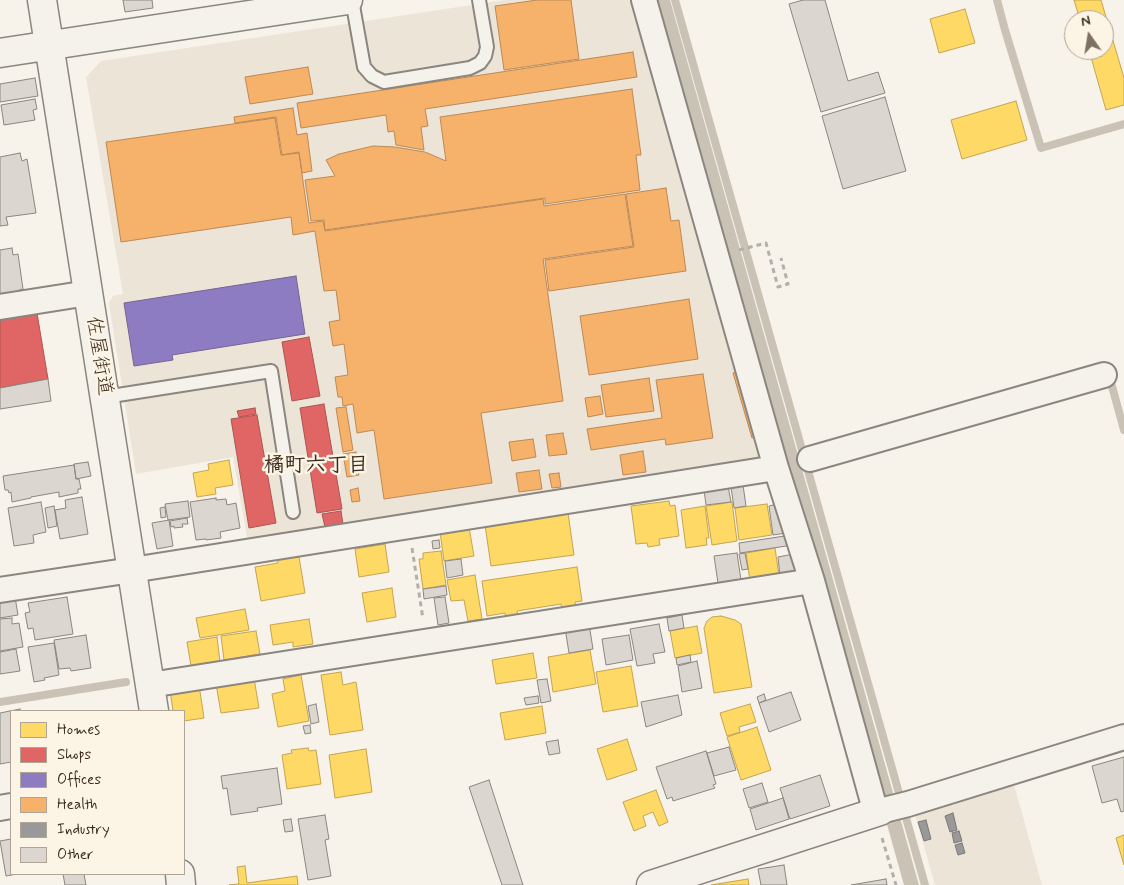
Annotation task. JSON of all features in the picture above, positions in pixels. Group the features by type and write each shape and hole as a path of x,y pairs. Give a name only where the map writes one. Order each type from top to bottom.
{"street":[{"name":"佐屋街道","path":"42,0 154,710"},
{"path":"0,53 350,0"},
{"path":"644,0 776,468 812,581 877,812"},
{"path":"0,307 88,293"},
{"path":"810,459 1104,375"},
{"path":"0,590 776,468"},
{"path":"150,685 812,581"},
{"path":"651,885 877,812 1124,737"}],"lane":[{"path":"350,0 364,67 372,76 384,82 470,68 480,63 485,56 487,48 479,0"},
{"path":"104,398 271,371 293,512"}],"path":[{"path":"757,246 766,243 778,287 788,284 781,258"},
{"path":"408,526 427,641"},
{"path":"877,812 896,885"}],"shaded area":[{"path":"505,0 636,0 764,447 757,463 248,543 233,457 136,474 109,303 113,296 123,294 86,77 101,61"},
{"path":"656,0 670,0 919,885 904,885"},
{"path":"1013,781 1042,885 935,885 914,811"}],"building: Homes":[{"path":"1074,0 1101,0 1104,10 1077,10"},
{"path":"965,9 975,43 939,53 930,19"},
{"path":"1114,44 1124,78 1124,105 1106,110 1092,60 1114,60"},
{"path":"1016,101 1027,140 962,159 951,120"},
{"path":"229,460 233,485 215,488 216,494 197,497 193,473 209,470 208,464"},
{"path":"669,501 670,506 675,505 679,536 659,539 660,545 648,547 647,543 636,544 631,506"},
{"path":"732,502 737,541 712,545 706,506"},
{"path":"767,504 772,535 739,540 735,508"},
{"path":"705,506 709,538 706,538 707,545 686,548 681,510"},
{"path":"568,513 574,555 491,566 485,525"},
{"path":"469,527 474,556 444,561 440,532"},
{"path":"385,544 389,572 359,577 355,549"},
{"path":"775,548 779,576 750,581 746,553"},
{"path":"298,551 305,593 261,601 255,567 278,563 277,554"},
{"path":"441,551 446,585 423,589 419,559 423,559 423,553"},
{"path":"577,567 582,601 575,602 576,608 562,610 561,604 517,611 518,617 506,619 505,613 487,616 482,581"},
{"path":"475,575 482,619 468,621 464,600 451,601 447,580"},
{"path":"392,588 396,617 367,622 362,593"},
{"path":"245,609 249,630 200,638 196,618"},
{"path":"721,616 741,624 752,687 714,693 704,628 707,621 712,617"},
{"path":"309,619 313,644 293,647 293,642 273,645 270,625"},
{"path":"697,626 702,653 675,658 670,631"},
{"path":"256,631 260,654 224,660 221,636"},
{"path":"217,637 220,662 191,666 187,642"},
{"path":"590,650 596,684 553,692 548,657"},
{"path":"533,653 537,678 496,684 492,660"},
{"path":"631,666 638,706 603,712 596,672"},
{"path":"341,672 343,685 356,682 363,730 330,735 321,675"},
{"path":"301,675 309,721 278,727 272,694 285,691 283,679"},
{"path":"254,678 259,708 221,713 216,684"},
{"path":"199,685 204,718 185,721 185,710 173,710 170,690"},
{"path":"750,704 756,722 739,727 740,732 727,736 720,713"},
{"path":"542,706 546,733 505,740 500,713"},
{"path":"757,727 771,770 741,780 727,737"},
{"path":"627,739 637,770 607,780 597,749"},
{"path":"308,748 309,751 316,750 321,784 287,789 282,755 292,753 291,750"},
{"path":"366,749 372,792 335,798 329,755"},
{"path":"656,790 668,822 659,826 653,812 643,816 646,826 634,831 623,802"},
{"path":"1124,835 1124,865 1116,838"},
{"path":"245,866 247,883 297,876 298,885 229,885 239,884 237,867"},
{"path":"748,879 749,885 711,885"}],"building: Shops":[{"path":"37,313 48,379 0,388 0,319"},
{"path":"309,337 320,396 292,401 282,342"},
{"path":"324,404 342,509 317,513 300,408"},
{"path":"255,408 256,414 239,417 237,411"},
{"path":"257,415 276,523 249,528 231,419"},
{"path":"341,511 343,524 325,527 322,514"}],"building: Offices":[{"path":"296,276 305,334 172,355 173,360 134,366 124,303"}],"building: Health":[{"path":"537,0 571,0 579,59 504,70 495,6"},
{"path":"633,52 637,77 425,109 428,126 421,127 424,150 396,145 394,131 388,132 386,115 301,128 297,103"},
{"path":"308,67 313,94 250,104 245,77"},
{"path":"632,89 641,155 636,155 640,190 545,204 545,198 325,230 324,220 311,221 305,180 335,176 326,160 339,154 373,146 395,147 425,152 446,161 440,117"},
{"path":"293,108 297,135 307,133 312,171 302,173 299,152 282,155 276,117 235,123 234,117"},
{"path":"275,118 281,155 299,153 309,223 323,221 325,231 543,199 544,206 625,194 633,246 543,259 563,401 481,413 492,483 384,499 374,430 357,433 353,404 343,406 342,397 338,397 335,377 348,375 344,344 333,346 329,322 340,320 336,290 324,291 315,231 293,235 291,217 121,242 106,142"},
{"path":"666,188 671,221 679,220 686,271 549,291 545,260 634,247 626,194"},
{"path":"689,299 698,359 589,375 580,316"},
{"path":"740,371 759,436 752,438 733,373"},
{"path":"703,374 713,438 666,445 665,439 591,450 587,429 662,418 656,380"},
{"path":"649,378 654,411 606,417 601,385"},
{"path":"600,396 603,414 588,417 585,398"},
{"path":"346,407 353,450 343,452 336,408"},
{"path":"563,433 567,454 549,456 546,435"},
{"path":"533,439 536,457 512,461 509,442"},
{"path":"643,451 646,472 623,475 620,455"},
{"path":"356,452 359,475 347,477 343,454"},
{"path":"539,470 542,489 519,492 516,473"},
{"path":"559,473 561,487 552,488 549,474"},
{"path":"358,488 360,501 352,502 350,490"}],"building: Industry":[{"path":"953,813 957,830 950,832 945,816"},
{"path":"926,820 931,839 924,841 918,822"},
{"path":"959,831 962,841 954,843 952,833"},
{"path":"962,843 965,853 958,855 955,845"}],"building: Other":[{"path":"123,0 152,0 153,8 125,12"},
{"path":"803,0 825,0 848,81 878,72 885,93 821,112 789,4"},
{"path":"35,78 38,96 0,102 0,84"},
{"path":"885,97 906,171 843,189 822,116"},
{"path":"35,99 37,109 33,110 35,120 4,125 1,105"},
{"path":"20,153 22,161 27,159 36,213 6,217 8,225 0,226 0,157"},
{"path":"12,248 13,255 18,254 23,289 19,290 20,294 0,298 0,250"},
{"path":"48,379 51,401 0,409 0,388"},
{"path":"88,462 91,476 76,479 74,464"},
{"path":"74,465 76,479 79,479 81,489 78,489 78,493 59,497 59,492 12,502 11,492 9,493 8,490 5,490 3,476"},
{"path":"743,485 746,506 734,508 731,487"},
{"path":"728,486 731,502 706,505 704,490"},
{"path":"82,497 88,534 60,539 55,510 66,508 65,500"},
{"path":"216,498 216,500 226,499 227,505 236,503 240,528 220,532 221,538 196,540 190,502"},
{"path":"188,501 190,517 168,520 165,504"},
{"path":"41,502 46,532 33,535 34,543 14,546 8,508"},
{"path":"782,503 786,533 773,535 769,506"},
{"path":"54,506 57,526 48,528 45,508"},
{"path":"165,507 166,517 161,518 160,508"},
{"path":"187,518 188,524 182,524 183,527 171,527 170,521"},
{"path":"169,520 173,546 157,549 152,523"},
{"path":"791,535 793,545 740,553 739,543"},
{"path":"439,540 440,548 433,549 432,541"},
{"path":"737,553 741,580 718,583 714,556"},
{"path":"745,553 748,569 742,570 739,554"},
{"path":"794,554 797,574 780,576 778,557"},
{"path":"461,559 463,575 447,578 445,561"},
{"path":"446,586 447,595 424,599 423,589"},
{"path":"15,597 18,615 0,618 0,599"},
{"path":"67,597 73,634 35,640 33,628 28,629 25,613 30,612 28,603"},
{"path":"445,597 449,623 438,625 434,598"},
{"path":"682,615 684,628 669,631 667,618"},
{"path":"12,618 12,624 19,623 23,647 0,651 0,619"},
{"path":"589,624 593,649 569,653 565,628"},
{"path":"659,624 665,652 653,654 655,663 637,666 630,629"},
{"path":"86,635 91,668 71,671 70,668 59,669 54,640"},
{"path":"629,635 633,660 606,665 602,639"},
{"path":"54,643 59,675 34,682 28,647"},
{"path":"16,649 20,671 0,674 0,652"},
{"path":"690,655 691,662 677,665 676,658"},
{"path":"697,661 702,688 682,692 678,666"},
{"path":"547,679 551,701 541,703 537,680"},
{"path":"791,692 801,720 769,732 759,703"},
{"path":"764,694 766,700 759,703 757,697"},
{"path":"678,695 682,715 646,727 641,702"},
{"path":"538,696 539,703 526,705 524,698"},
{"path":"316,704 319,722 311,724 308,706"},
{"path":"10,711 10,762 0,764 0,713"},
{"path":"310,725 311,733 305,734 303,726"},
{"path":"558,740 560,753 549,755 546,742"},
{"path":"729,747 736,770 714,776 707,753"},
{"path":"706,751 716,784 713,785 715,788 673,801 672,797 667,799 656,767"},
{"path":"1124,757 1124,811 1121,812 1117,799 1102,803 1092,766"},
{"path":"277,768 282,804 257,808 258,811 231,815 227,788 223,789 221,776"},
{"path":"820,775 830,806 790,819 780,788"},
{"path":"489,780 523,885 502,885 469,787"},
{"path":"762,783 768,802 749,808 743,789"},
{"path":"783,798 789,819 756,830 750,809"},
{"path":"325,815 329,839 325,840 331,876 308,880 298,819"},
{"path":"291,819 293,831 285,832 283,820"},
{"path":"10,839 12,875 6,876 0,841"},
{"path":"784,865 787,885 761,885 758,869"},
{"path":"63,875 84,875 86,885 65,885"},
{"path":"886,879 887,885 851,885"}],"waterway":[{"path":"675,0 925,885"},
{"path":"997,0 1041,148 1124,124"},
{"path":"1110,379 1124,430"},
{"path":"0,702 126,682"}],"district":[{"name":"橘町六丁目","path":"316,467"}]}
